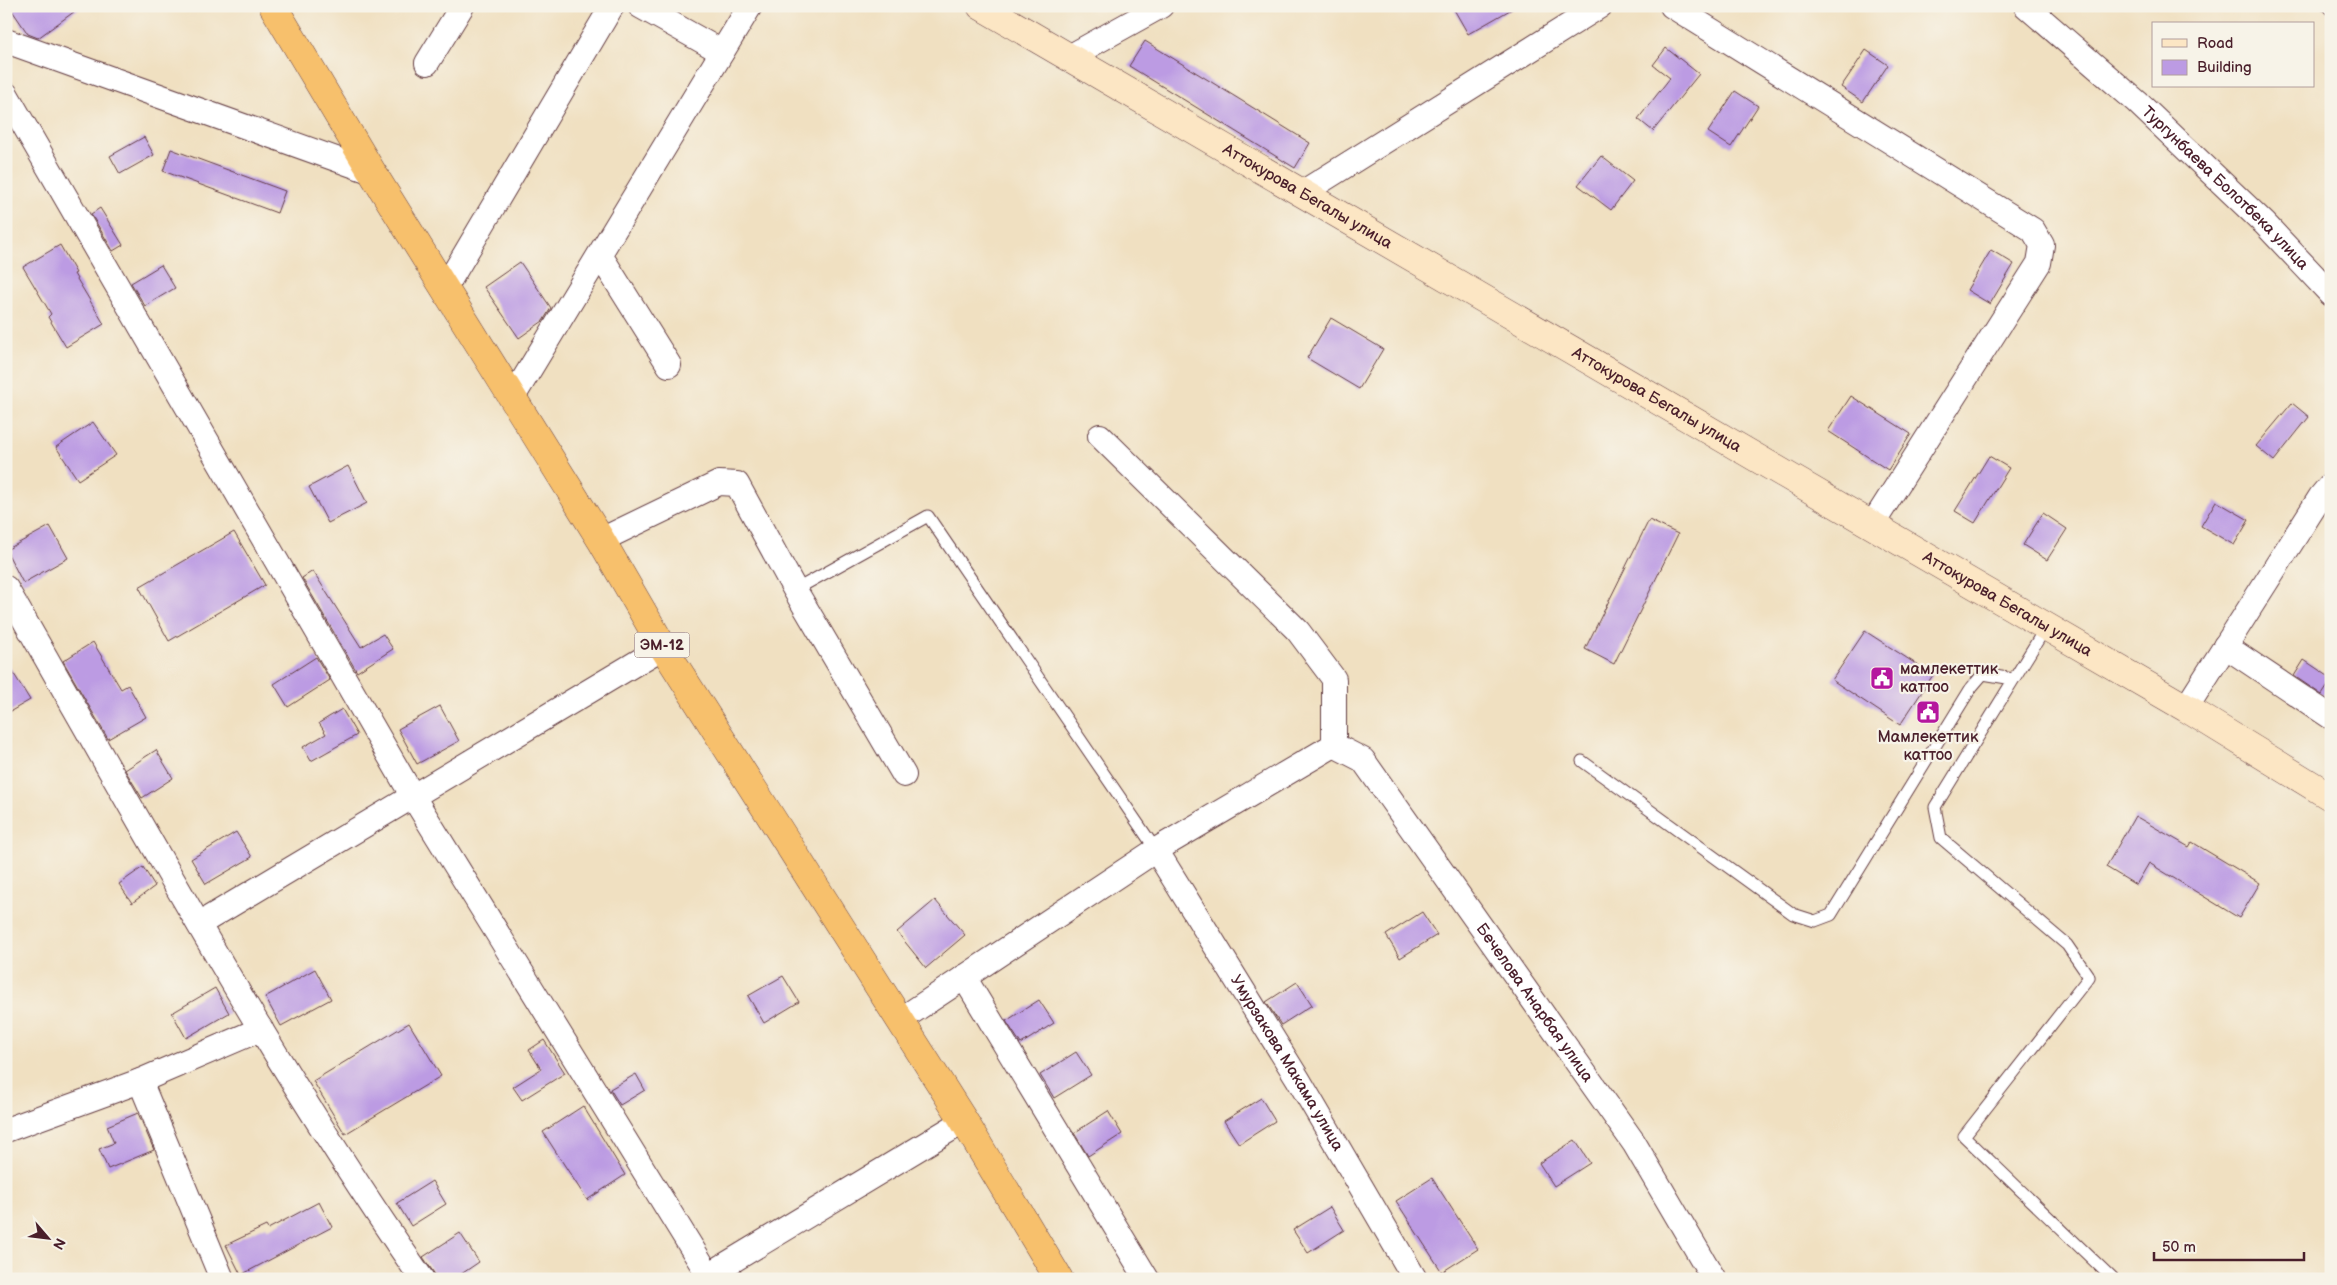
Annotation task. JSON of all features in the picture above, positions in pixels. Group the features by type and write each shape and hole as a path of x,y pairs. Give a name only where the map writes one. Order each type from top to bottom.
{"highway":[{"name":"ЭМ-12","path":"273,6 372,172 601,540 663,647 964,1121 1059,1279"}],"main road":[{"name":"Аттокурова Бегалы улица","path":"981,6 2186,708 2331,797"}],"street":[{"path":"427,62 462,6"},
{"path":"445,288 612,6"},
{"path":"640,6 722,52"},
{"path":"513,397 750,6"},
{"path":"1069,57 1161,6"},
{"path":"1302,193 1600,6"},
{"path":"1672,6 2033,230 2042,245 2039,263 1872,525"},
{"name":"Тургунбаева Болотбека улица","path":"2026,6 2137,102 2265,224 2331,294"},
{"path":"6,41 372,172"},
{"path":"6,94 412,795 707,1277 964,1121"},
{"path":"600,255 669,365"},
{"path":"900,1020 1156,850 1334,745 1334,679 1298,630 1100,436"},
{"path":"601,540 719,483 736,484 795,590 904,775"},
{"path":"2186,708 2225,646 2327,494"},
{"path":"6,588 261,1029 363,1195 422,1279"},
{"path":"2225,646 2331,717"},
{"path":"199,924 412,795 663,647"},
{"name":"Бечелова Анарбая улица","path":"1334,745 1362,760 1368,768 1634,1144 1714,1279"},
{"name":"Умурзакова Макама улица","path":"1156,850 1298,1079 1415,1279"},
{"path":"964,977 1147,1279"},
{"path":"6,1130 140,1081 261,1029"},
{"path":"140,1081 222,1279"}],"lane":[{"path":"2327,6 2331,10"},
{"path":"795,590 928,516 1156,850"},
{"path":"2046,626 1935,807 1941,838 2067,945 2089,977 1964,1136 2113,1279"},
{"path":"1582,761 1793,914 1815,921 1830,915 1971,688 1983,674 2013,679"}],"building":[{"path":"9,6 82,6 38,38 28,34"},
{"path":"1452,6 1517,6 1468,34"},
{"path":"1145,41 1310,143 1295,168 1129,66"},
{"path":"1666,48 1699,74 1653,131 1638,119 1670,78 1653,65"},
{"path":"1866,50 1888,65 1863,102 1841,87"},
{"path":"1735,91 1758,106 1731,147 1708,132"},
{"path":"144,137 154,155 120,174 110,156"},
{"path":"171,149 285,191 277,213 163,171"},
{"path":"1601,156 1633,181 1611,210 1578,185"},
{"path":"100,208 123,245 113,251 91,214"},
{"path":"60,245 76,273 74,274 104,324 66,347 48,317 51,314 23,267"},
{"path":"1991,250 2014,264 1990,304 1967,290"},
{"path":"520,262 551,308 543,321 519,338 484,287"},
{"path":"161,265 175,288 145,306 131,283"},
{"path":"1331,318 1383,349 1359,389 1307,358"},
{"path":"1851,396 1911,434 1888,470 1828,431"},
{"path":"2292,403 2309,417 2274,461 2256,446"},
{"path":"93,422 116,455 78,480 56,447"},
{"path":"1989,456 2009,468 1975,523 1955,511"},
{"path":"348,466 367,503 328,523 309,487"},
{"path":"2216,501 2249,520 2234,545 2201,526"},
{"path":"2043,513 2067,529 2047,560 2023,545"},
{"path":"1649,520 1678,534 1614,664 1585,649"},
{"path":"50,526 68,558 23,583 6,550"},
{"path":"234,532 265,585 169,641 139,587"},
{"path":"313,571 361,647 383,634 393,649 357,672 302,578"},
{"name":"мамлекеттик каттоо","path":"1865,631 1933,675 1900,725 1832,680"},
{"path":"93,642 121,689 128,685 146,717 108,739 63,661"},
{"path":"316,657 330,680 288,707 274,684"},
{"path":"2304,660 2331,678 2322,695 2294,676"},
{"path":"6,661 30,700 6,714"},
{"path":"440,706 459,741 417,764 398,729"},
{"path":"342,709 357,735 311,761 303,747 326,734 319,723"},
{"path":"156,750 173,778 142,798 125,770"},
{"path":"2135,816 2189,847 2192,842 2260,883 2239,918 2149,863 2136,885 2106,867"},
{"path":"236,832 252,857 206,884 191,859"},
{"path":"143,867 155,886 132,903 119,884"},
{"path":"935,900 965,935 926,968 897,932"},
{"path":"1422,912 1437,935 1400,958 1386,935"},
{"path":"315,969 331,999 281,1026 265,997"},
{"path":"783,976 799,1002 764,1023 748,996"},
{"path":"1297,982 1312,1005 1281,1025 1266,1002"},
{"path":"215,988 229,1013 186,1038 172,1013"},
{"path":"1039,1000 1054,1023 1021,1044 1006,1021"},
{"path":"409,1023 441,1076 345,1134 313,1081"},
{"path":"544,1040 565,1073 522,1100 513,1087 541,1069 529,1050"},
{"path":"1076,1052 1091,1075 1054,1098 1040,1075"},
{"path":"636,1074 645,1090 620,1105 610,1089"},
{"path":"1261,1098 1275,1121 1239,1144 1224,1121"},
{"path":"583,1106 625,1175 587,1200 543,1132"},
{"path":"1108,1111 1122,1134 1088,1156 1074,1133"},
{"path":"138,1113 154,1150 108,1169 99,1149 114,1143 107,1126"},
{"path":"1575,1140 1590,1163 1554,1186 1539,1163"},
{"path":"1432,1178 1478,1249 1442,1272 1396,1201"},
{"path":"432,1181 446,1204 411,1226 397,1203"},
{"path":"319,1202 332,1227 241,1275 226,1245 266,1226 268,1229"},
{"path":"1330,1207 1344,1230 1308,1253 1293,1230"},
{"path":"460,1233 479,1262 454,1279 438,1279 423,1257"}],"place":[{"name":"мамлекеттик каттоо","path":"1882,678"},
{"name":"Мамлекеттик каттоо","path":"1928,712"}]}
